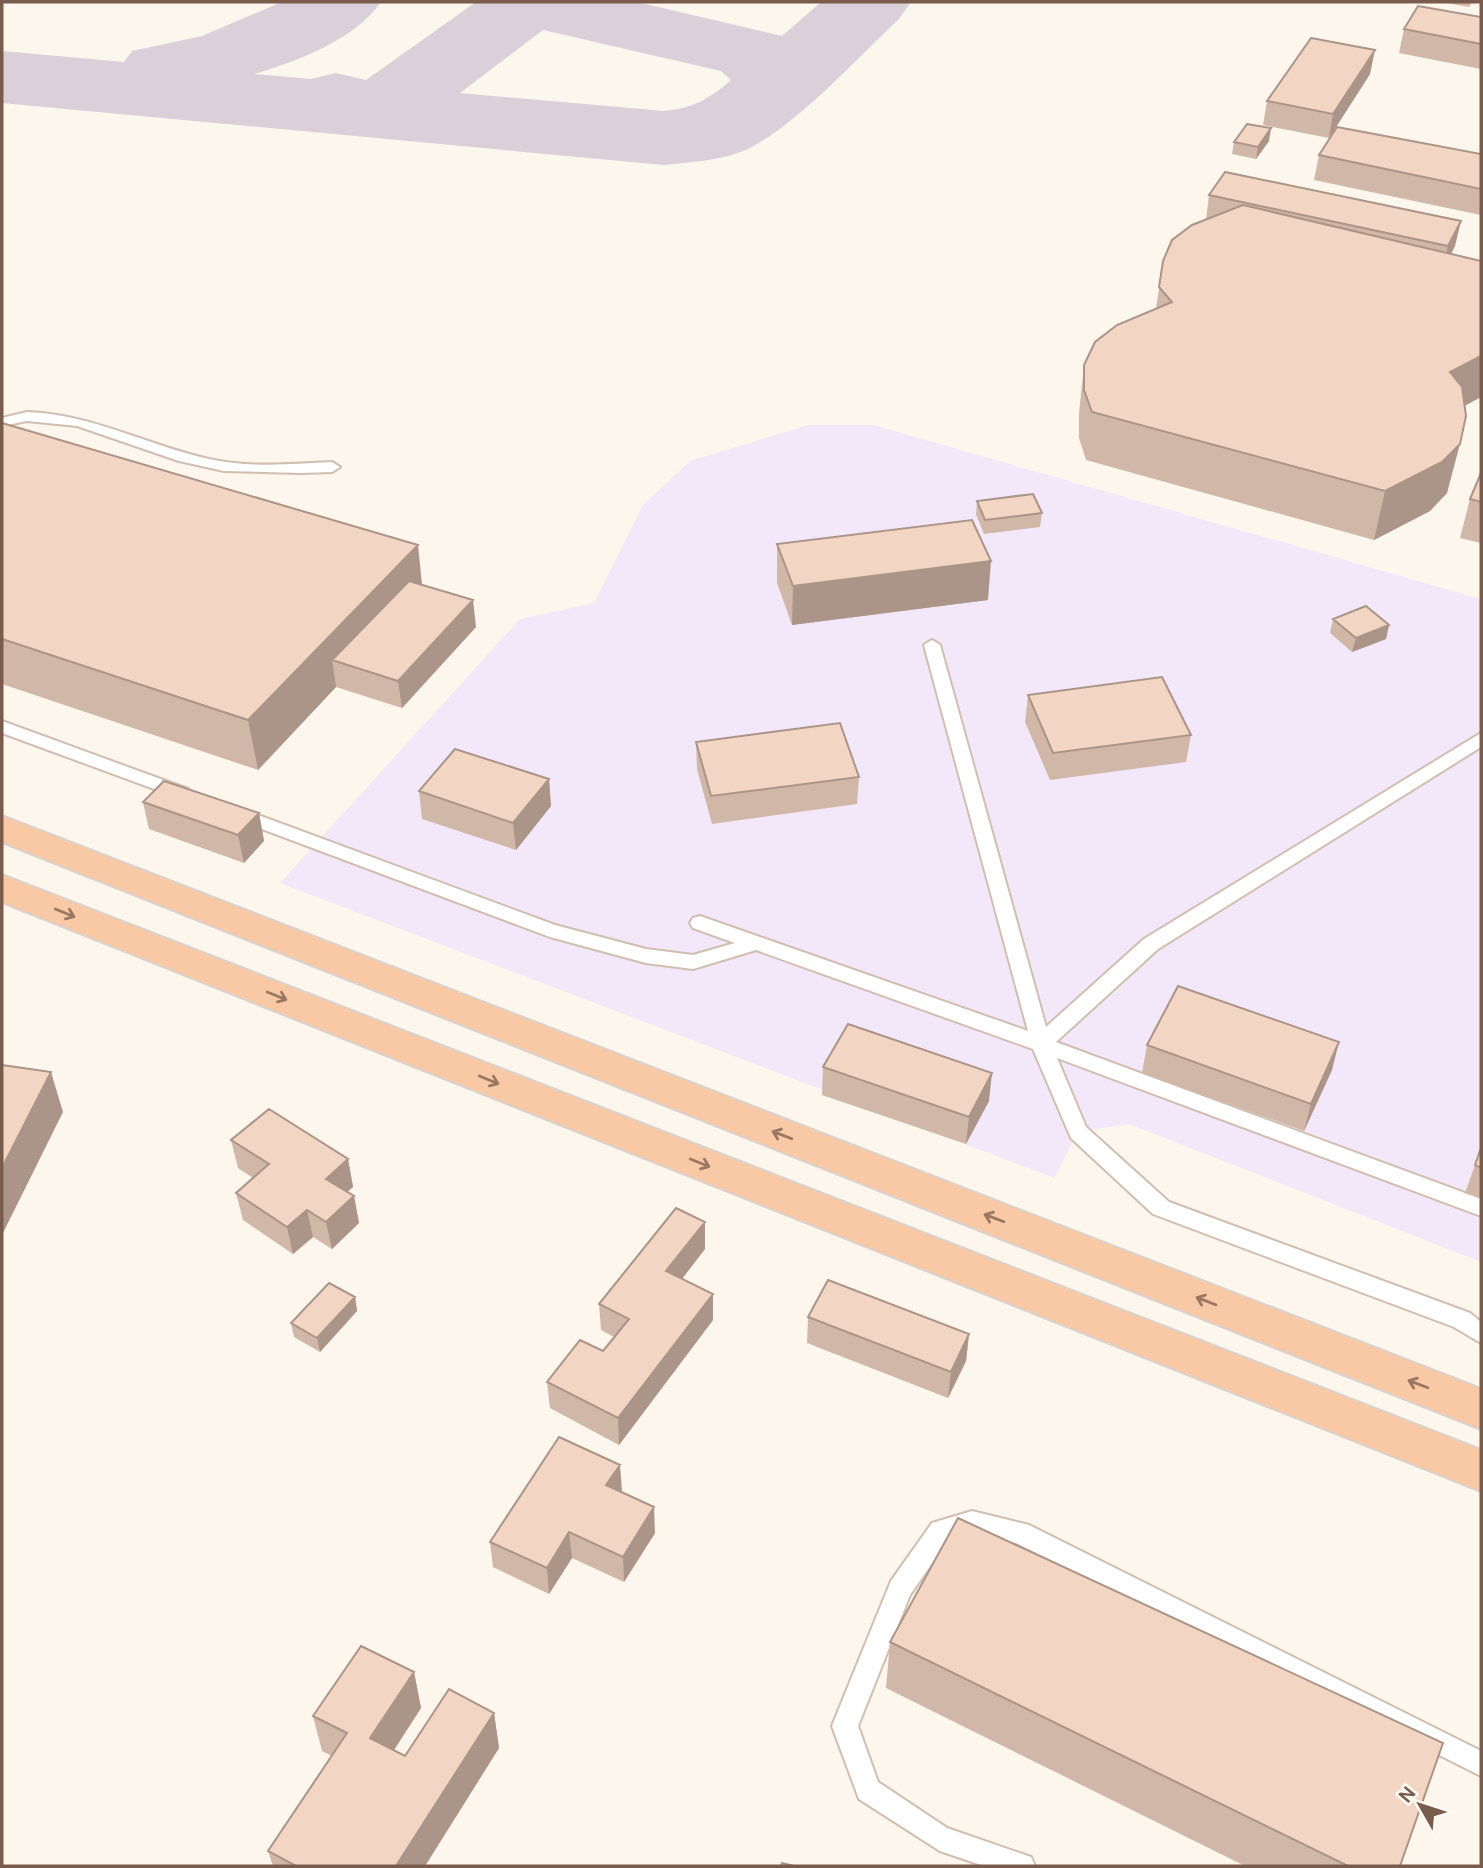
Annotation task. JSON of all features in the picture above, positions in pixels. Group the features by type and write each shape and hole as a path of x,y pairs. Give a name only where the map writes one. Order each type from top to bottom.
{"highway":[{"path":"2,828 1481,1409"},
{"path":"2,888 1481,1471"}],"lane":[{"path":"2,422 16,418 56,417 208,464 264,469 332,467"},
{"path":"932,645 1041,1044 1078,1132 1161,1208 1462,1320 1481,1334"},
{"path":"2,727 198,799"},
{"path":"1041,1044 1151,944 1481,739"},
{"path":"224,808 550,930 646,957 693,962 757,943"},
{"path":"700,923 1041,1044 1481,1208"},
{"path":"1022,1866 940,1838 868,1790 845,1727 900,1589 940,1531 972,1522 1020,1533 1481,1764"}],"shaded area":[{"path":"808,425 873,425 1481,599 1481,1262 1129,1124 1078,1132 1054,1178 280,883 520,619 594,603 643,505 690,461"}],"building":[{"path":"1418,6 1481,17 1481,44 1404,29"},
{"path":"1311,38 1375,50 1333,114 1267,101"},
{"path":"1247,124 1271,128 1258,147 1234,142"},
{"path":"1337,127 1481,154 1481,189 1319,155"},
{"path":"1225,172 1461,221 1448,246 1209,195"},
{"path":"1243,205 1481,261 1481,356 1450,372 1462,387 1466,416 1460,444 1442,462 1385,491 1092,412 1084,390 1084,365 1095,342 1117,325 1172,302 1159,287 1163,261 1172,240 1192,225"},
{"path":"2,423 418,545 248,720 2,639"},
{"path":"1481,473 1481,502 1470,499"},
{"path":"1033,494 1042,513 985,520 977,501"},
{"path":"972,520 991,561 793,586 777,544"},
{"path":"409,581 473,600 398,681 332,660"},
{"path":"1366,606 1389,625 1356,638 1333,619"},
{"path":"1162,677 1191,735 1053,753 1028,695"},
{"path":"840,723 859,777 711,796 696,742"},
{"path":"455,749 549,779 513,823 419,791"},
{"path":"164,781 259,813 238,835 143,802"},
{"path":"1178,986 1339,1042 1311,1104 1147,1045"},
{"path":"848,1024 992,1073 969,1117 823,1067"},
{"path":"2,1065 51,1072 2,1168"},
{"path":"269,1109 348,1159 326,1179 354,1196 326,1222 307,1210 287,1227 236,1193 269,1164 231,1140"},
{"path":"1481,1148 1481,1168 1475,1165"},
{"path":"676,1208 705,1222 666,1271 713,1294 618,1418 547,1382 580,1340 603,1351 629,1319 599,1304"},
{"path":"828,1280 969,1334 951,1372 808,1317"},
{"path":"329,1283 355,1297 317,1338 291,1323"},
{"path":"559,1437 620,1465 606,1485 654,1507 623,1557 569,1532 547,1568 490,1542"},
{"path":"958,1518 1443,1743 1400,1866 1348,1866 890,1642"},
{"path":"361,1646 414,1672 370,1738 405,1756 449,1689 494,1713 396,1866 296,1866 268,1851 347,1733 313,1716"}],"taxiway":[{"path":"162,69 185,66 255,46 299,26 340,2"},
{"path":"2,77 664,138 707,134 739,119 870,2"},
{"path":"336,99 380,111 528,3"},
{"path":"528,3 750,52 774,73 774,87"}]}
